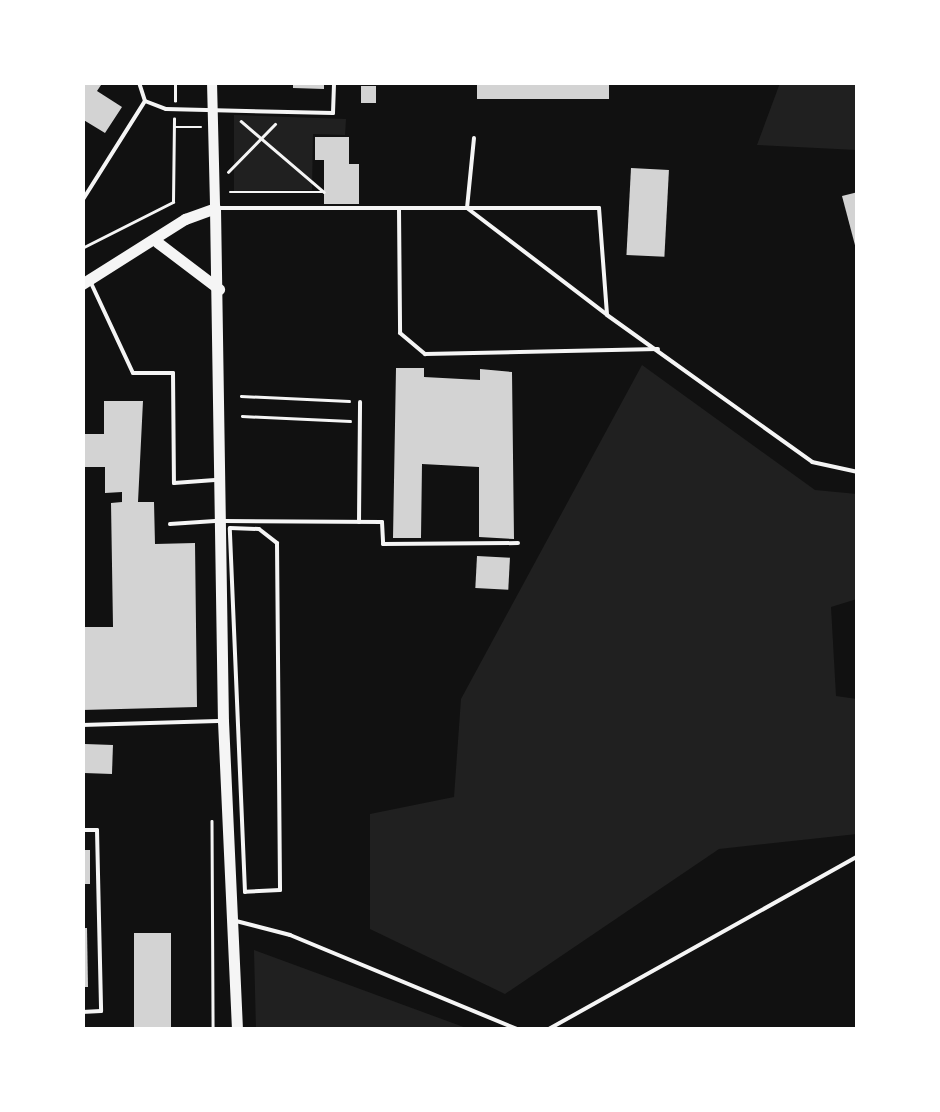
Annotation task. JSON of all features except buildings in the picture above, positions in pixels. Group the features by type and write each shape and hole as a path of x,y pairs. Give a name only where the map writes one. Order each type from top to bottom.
{"main road":[{"path":"86,282 158,242 185,219 215,208 223,721 237,1030"},
{"path":"158,242 219,288"}],"street":[{"path":"212,82 215,208"}],"lane":[{"path":"140,82 146,101"},
{"path":"146,101 175,110 333,112 334,82"},
{"path":"82,201 146,101"},
{"path":"467,208 474,138"},
{"path":"215,208 600,208 607,315"},
{"path":"399,208 400,333 425,354 658,349"},
{"path":"467,208 607,315 812,462 858,472"},
{"path":"86,282 133,373 173,373 174,483 220,480"},
{"path":"359,522 360,402"},
{"path":"170,524 382,522 382,544 518,543"},
{"path":"230,528 260,529 278,543 280,890 245,892 230,528"},
{"path":"82,725 223,721"},
{"path":"82,830 97,830 101,1011 82,1012"},
{"path":"547,1030 858,856"},
{"path":"231,920 290,935 519,1030"}],"path":[{"path":"82,248 173,202 175,82"},
{"path":"226,192 324,192 228,111"},
{"path":"227,173 286,112"},
{"path":"242,396 360,402"},
{"path":"242,416 360,422"},
{"path":"212,812 213,1030"}],"shaded area":[{"path":"780,83 857,83 857,150 757,145"},
{"path":"234,115 346,119 345,135 313,134 312,190 234,191"},
{"path":"642,365 815,490 857,494 857,599 831,607 836,696 857,699 857,834 719,849 505,994 370,929 370,814 454,797 461,699"},
{"path":"254,950 469,1029 256,1029"}]}
